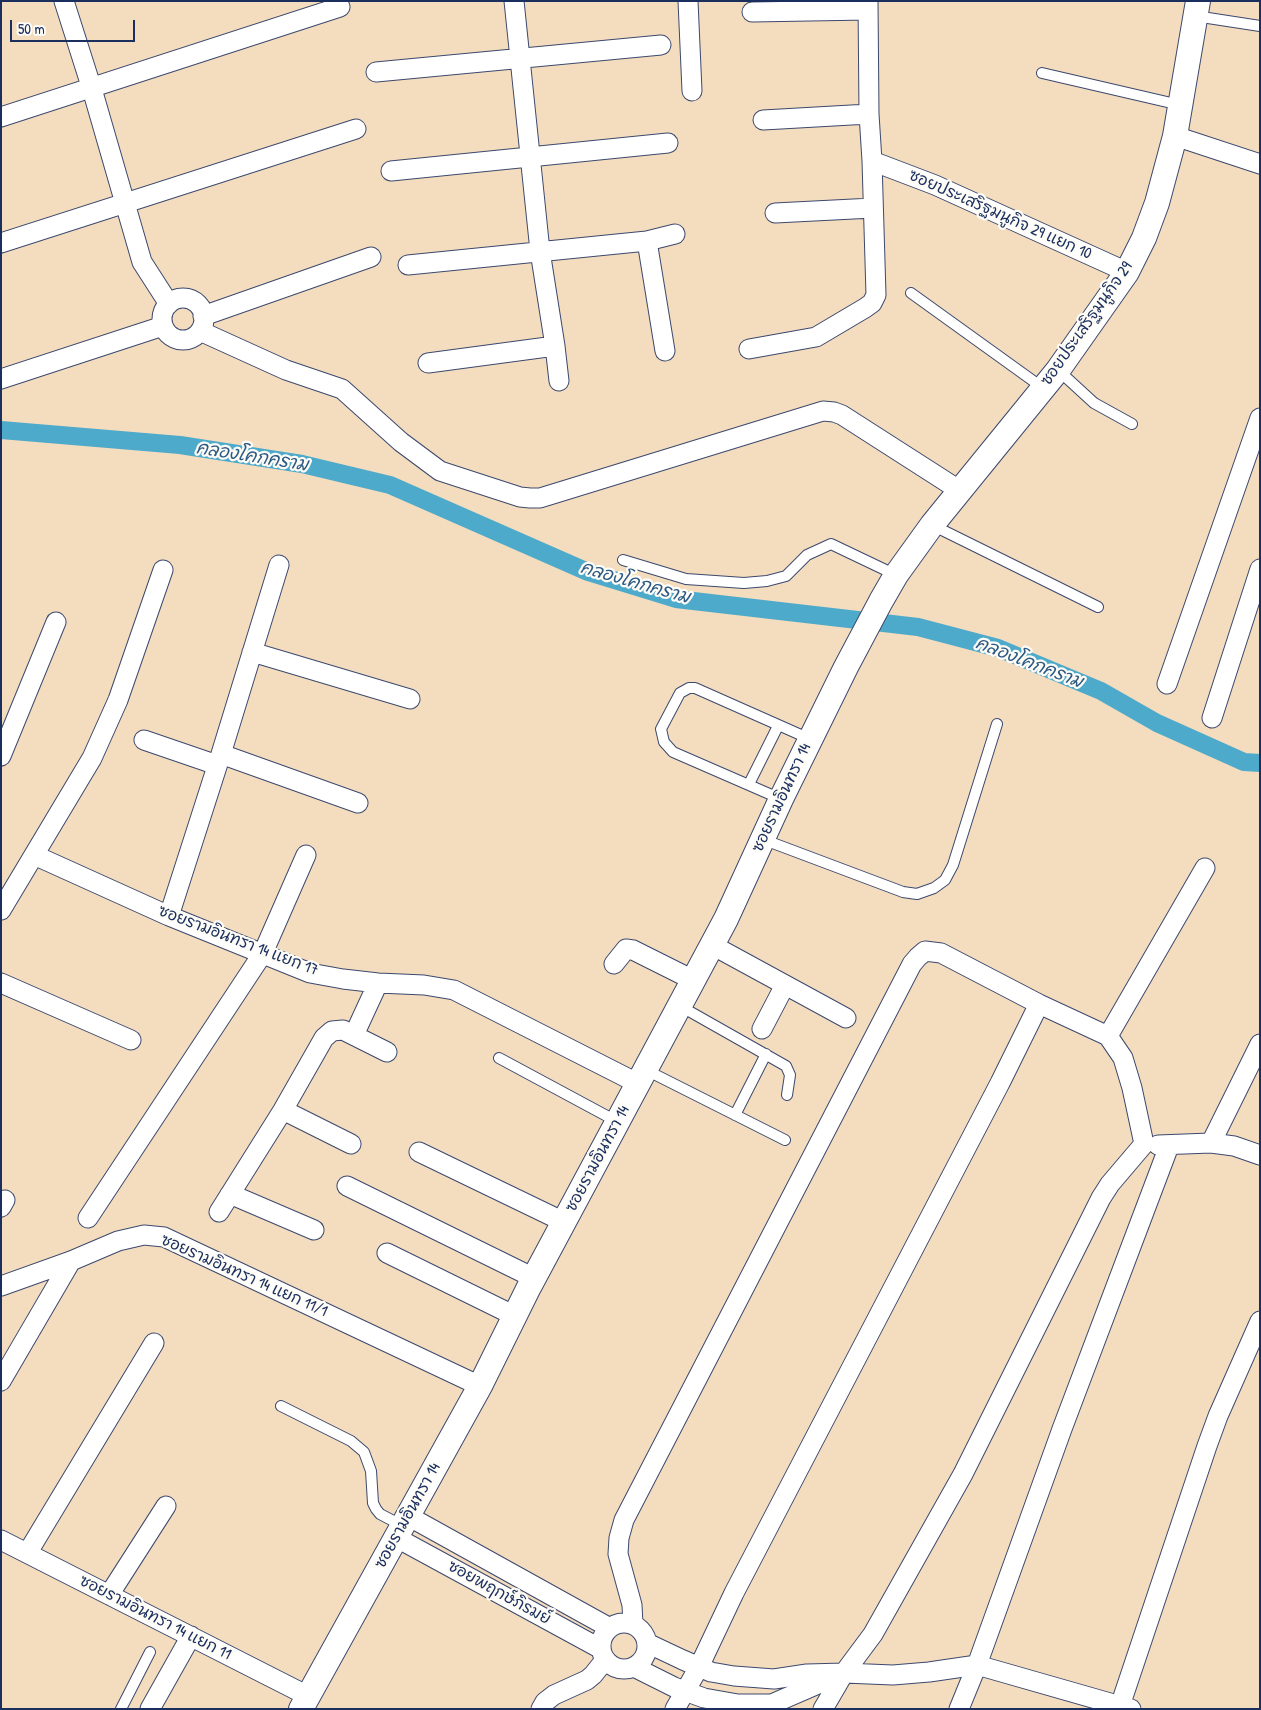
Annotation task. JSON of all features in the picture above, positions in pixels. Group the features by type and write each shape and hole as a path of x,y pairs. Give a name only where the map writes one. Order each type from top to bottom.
{"street":[{"path":"64,1 92,89 142,262 169,304"},
{"path":"514,1 540,251 555,346 558,381"},
{"path":"688,1 692,91"},
{"path":"749,349 814,338 865,308 872,303 876,295 869,114 868,5 752,12"},
{"path":"1,117 340,7"},
{"name":"ซอยประเสริฐมนูกิจ 29","path":"880,601 896,574 932,525 1050,379 1127,272 1144,238 1157,203 1175,136 1197,9"},
{"path":"376,72 660,45"},
{"path":"763,120 869,114"},
{"path":"1,243 356,129"},
{"path":"1175,136 1260,164"},
{"path":"390,171 668,143"},
{"name":"ซอยประเสริฐมนูกิจ 29 แยก 10","path":"872,161 935,185 1127,272"},
{"path":"775,213 873,208"},
{"path":"408,266 647,241 676,234"},
{"path":"647,241 665,352"},
{"path":"371,257 202,323 192,337 177,339 169,334 163,326 163,314 169,304 174,300 187,298 198,305 202,323 286,370 342,389 401,442 440,471 520,497 540,498 823,411 842,415 959,490"},
{"path":"1,379 163,326"},
{"path":"428,363 555,346"},
{"path":"1167,684 1260,418"},
{"path":"169,916 279,565"},
{"path":"1212,718 1260,569"},
{"path":"1,910 9,880 34,855 92,758 118,700 163,570"},
{"name":"ซอยรามอินทรา 14","path":"304,1702 480,1386 514,1316 712,945 810,739 880,601"},
{"path":"1,756 56,622"},
{"path":"252,652 410,699"},
{"path":"144,740 219,760 358,803"},
{"name":"ซอยรามอินทรา 14 แยก 17","path":"34,855 169,916 310,973 378,983 424,985 454,990 642,1077"},
{"path":"88,1218 263,953 306,855"},
{"path":"1108,1036 1204,868"},
{"path":"712,945 846,1018"},
{"path":"614,964 626,949 634,950 693,980"},
{"path":"541,1709 545,1702 554,1695 587,1680 593,1675 603,1654 602,1637 610,1628 621,1623 633,1624 632,1604 618,1554 619,1538 624,1520 912,964 925,951 941,953 1039,1004 1108,1036 1123,1058 1132,1088 1144,1144"},
{"path":"1,983 131,1040"},
{"path":"354,1035 378,983"},
{"path":"762,1029 785,985"},
{"path":"675,1709 699,1667 734,1593 1000,1083 1039,1004"},
{"path":"219,1212 284,1110 324,1038 332,1031 343,1030 387,1052"},
{"path":"1211,1143 1260,1044"},
{"path":"284,1110 351,1144"},
{"path":"1144,1144 1169,1146 1211,1143 1234,1146 1260,1155"},
{"path":"823,1709 844,1673 873,1634 963,1474 1101,1198 1110,1184 1144,1144"},
{"path":"959,1709 977,1665 1062,1428 1169,1146"},
{"path":"419,1152 564,1222"},
{"path":"347,1186 534,1278"},
{"path":"230,1194 314,1230"},
{"name":"ซอยรามอินทรา 14 แยก 11/1","path":"1,1286 71,1261 118,1241 144,1235 164,1237 480,1386"},
{"path":"387,1253 514,1316"},
{"path":"1,1381 71,1261"},
{"path":"1124,1708 1207,1446 1218,1416 1260,1321"},
{"path":"28,1552 154,1343"},
{"path":"108,1595 166,1506"},
{"name":"ซอยพฤกษ์ภิรมย์","path":"403,1527 603,1654 613,1667 624,1669 634,1667 674,1688 704,1698 738,1704 772,1704 844,1673"},
{"name":"ซอยพฤกษ์ภิรมย์","path":"403,1527 610,1628"},
{"name":"ซอยรามอินทรา 14 แยก 11","path":"1,1540 191,1636 304,1702"},
{"name":"ซอยพฤกษ์ภิรมย์","path":"633,1624 643,1632 648,1643 711,1672 734,1676 774,1679 807,1674 893,1674 929,1672 977,1665 1124,1708"},
{"path":"150,1709 191,1636"},
{"path":"634,1667 642,1661 647,1653 648,1643"}],"lane":[{"path":"1197,9 1260,26"},
{"path":"1042,73 1180,105"},
{"path":"911,293 1050,379 1132,424"},
{"path":"932,525 1098,606"},
{"path":"623,560 686,579 744,583 767,581 786,576 807,555 831,544 896,574"},
{"path":"781,799 673,752 664,742 662,729 680,693 689,688 701,690 810,739"},
{"path":"762,839 903,892 917,894 934,888 945,880 953,865 997,724"},
{"path":"748,784 778,726"},
{"path":"680,1006 786,1066 789,1071 790,1086 787,1095"},
{"path":"735,1115 766,1054"},
{"path":"498,1058 618,1122"},
{"path":"642,1077 735,1115 785,1140"},
{"path":"281,1406 351,1441 364,1452 371,1471 373,1503 376,1509 380,1514 403,1527"},
{"path":"121,1709 150,1652"}],"waterway":[{"name":"คลองโคกคราม","path":"1,430 180,445 302,464 390,485 588,572 676,599 918,627 998,648 1101,691 1157,723 1244,762 1260,763"}]}
